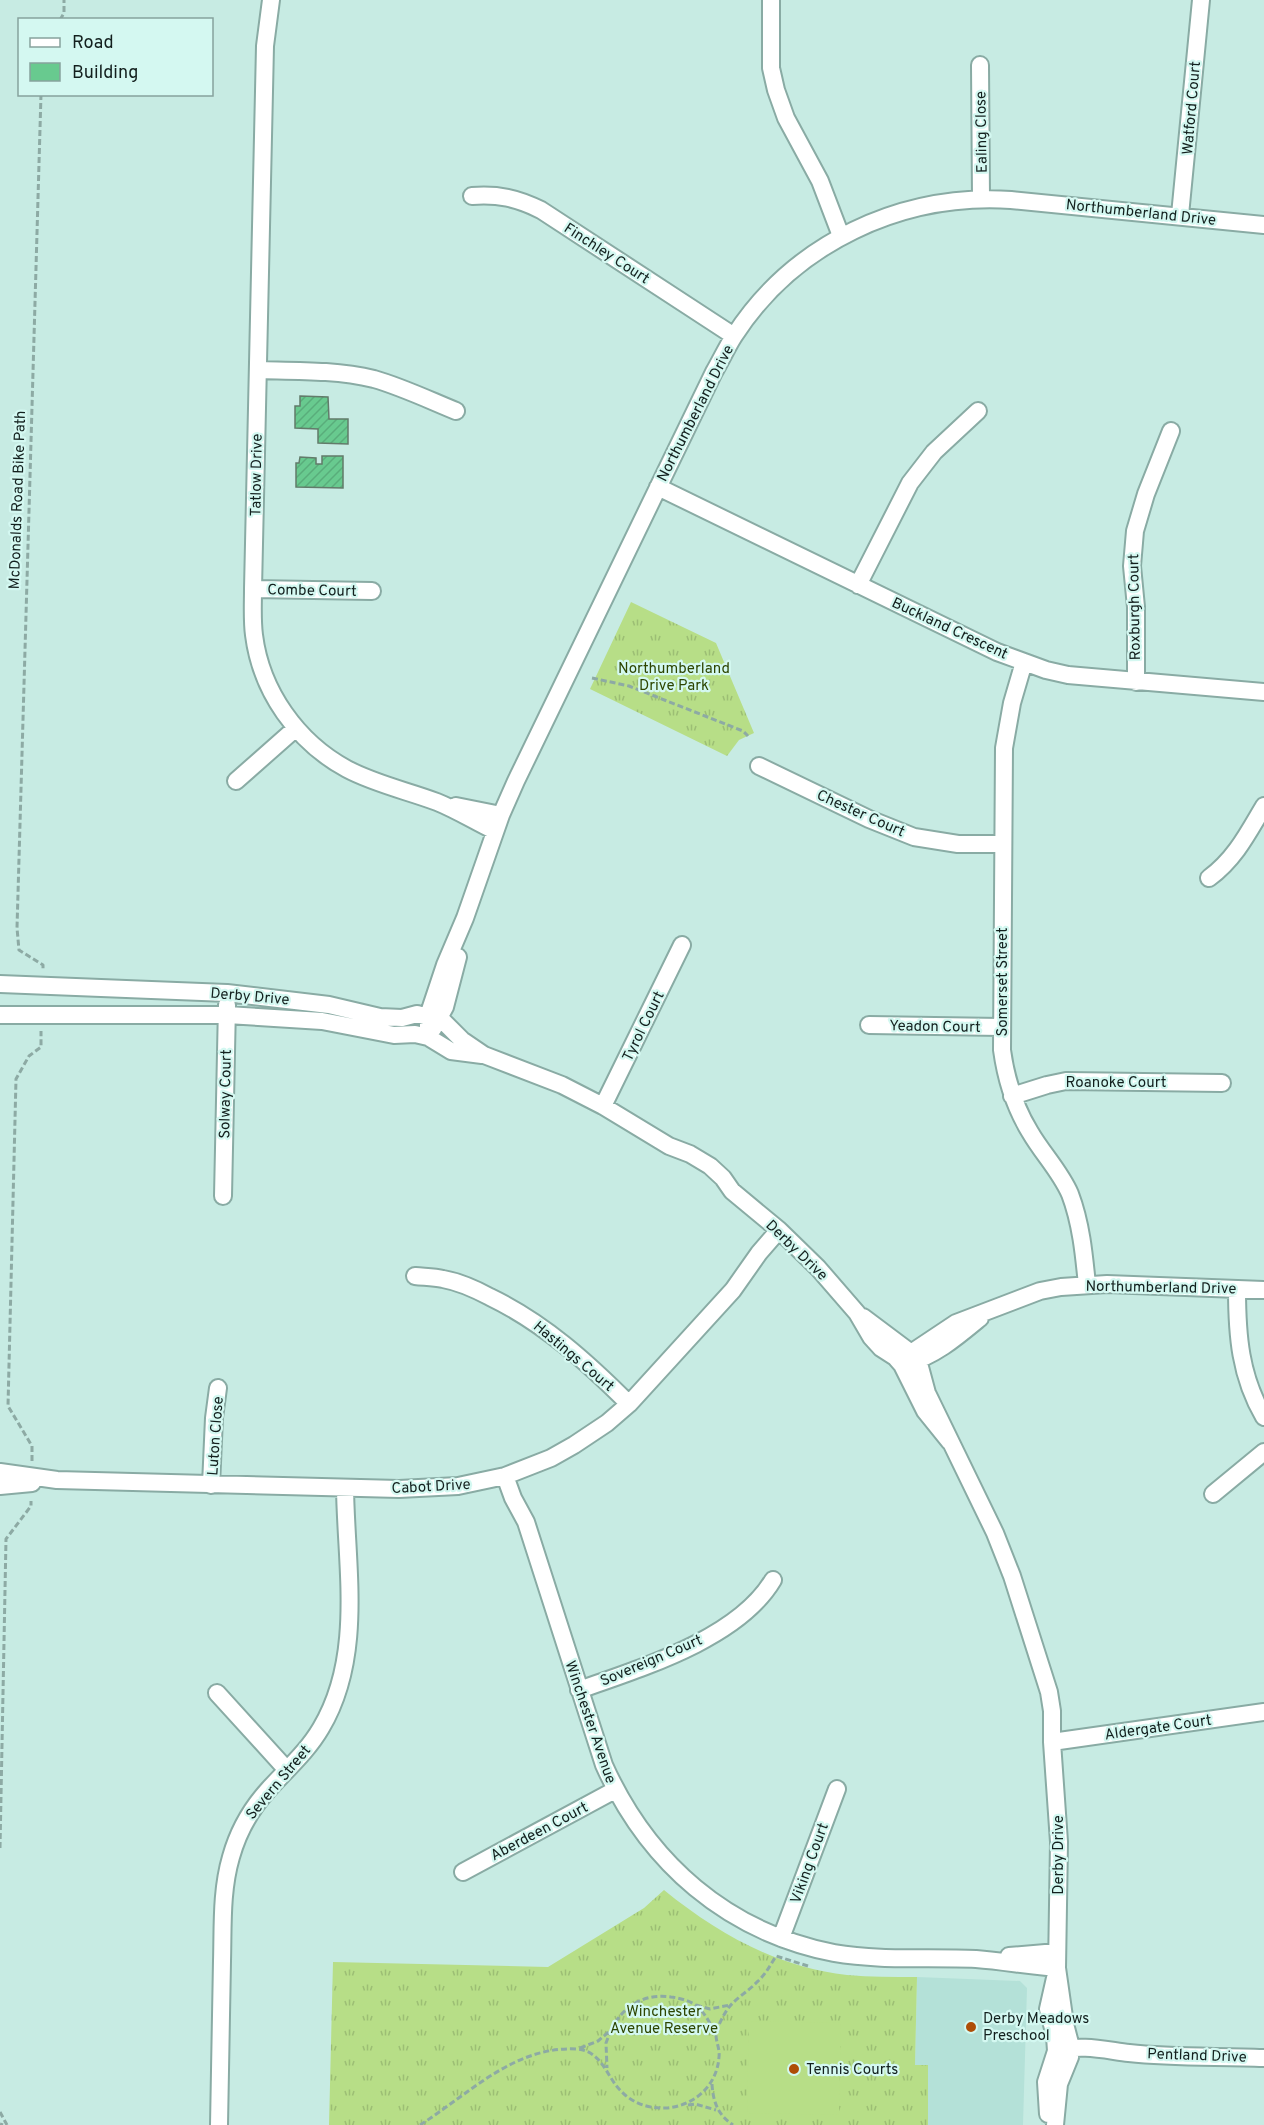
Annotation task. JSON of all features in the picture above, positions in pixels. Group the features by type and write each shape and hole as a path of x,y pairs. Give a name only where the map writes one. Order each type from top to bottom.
{"street":[{"name":"Tatlow Drive","path":"261,0 265,46"},
{"name":"Tatlow Drive","path":"271,0 265,46 253,589 254,636 263,674 281,710 296,728 314,746 348,769 498,823"},
{"path":"767,0 771,68 776,90 786,118 849,232"},
{"name":"Watford Court","path":"1180,215 1201,0"},
{"name":"Ealing Close","path":"980,65 981,198"},
{"name":"Finchley Court","path":"472,196 500,195 541,210 734,336"},
{"name":"Northumberland Drive","path":"428,1037 445,965 465,918 498,823 714,372 734,336 770,292 793,269 820,249 876,219 959,199 981,198 1180,215 1264,225"},
{"path":"258,370 319,371 373,379 456,411"},
{"path":"858,585 909,483 934,452 978,411"},
{"name":"Roxburgh Court","path":"1136,682 1137,632 1132,566 1135,531 1146,494 1171,431"},
{"name":"Buckland Crescent","path":"658,487 1024,663 1068,675 1264,692"},
{"name":"Combe Court","path":"253,589 372,591"},
{"name":"Somerset Street","path":"1024,663 1006,727 1004,748 1001,1027 1005,1067 1012,1096 1029,1132 1058,1172 1070,1194 1082,1238 1087,1285"},
{"path":"236,781 296,728"},
{"name":"Chester Court","path":"759,766 869,819 914,837 958,844 1004,844"},
{"path":"1209,878 1233,856 1264,806"},
{"name":"Tyrol Court","path":"603,1106 682,945"},
{"name":"Derby Drive","path":"0,984 227,993 329,1005 392,1019 417,1014 443,1021 462,1040 484,1055 562,1085 671,1146 704,1176 732,1191 783,1234 818,1268 857,1313 881,1348 896,1357 910,1360 995,1533 1012,1576 1030,1637 1041,1704 1052,1742 1059,1842 1057,1960 1066,2052"},
{"name":"Solway Court","path":"223,1196 227,993"},
{"name":"Derby Drive","path":"0,1015 227,1015 322,1021 394,1035 415,1034 428,1037 451,1051 484,1055"},
{"name":"Yeadon Court","path":"869,1025 1001,1027"},
{"name":"Roanoke Court","path":"1012,1096 1047,1084 1066,1081 1222,1083"},
{"name":"Cabot Drive","path":"0,1472 57,1480 433,1489 481,1483 511,1474 551,1458 608,1423 629,1404 732,1290 759,1253 783,1234"},
{"name":"Hastings Court","path":"415,1276 443,1279 461,1284 527,1317 568,1347 629,1404"},
{"name":"Northumberland Drive","path":"910,1360 928,1356 990,1309 1040,1291 1087,1285 1264,1290"},
{"path":"1237,1289 1237,1322 1242,1367 1264,1417"},
{"name":"Luton Close","path":"211,1485 214,1418 218,1388"},
{"path":"1214,1494 1264,1452"},
{"name":"Winchester Avenue","path":"511,1474 522,1496 526,1522 579,1690 604,1765 615,1790 651,1845 694,1888 736,1916 781,1938 835,1953 858,1956 1057,1960"},
{"name":"Cabot Drive","path":"0,1486 57,1480"},
{"name":"Severn Street","path":"219,2125 226,1879 237,1838 245,1821 256,1803 287,1770 320,1729 340,1686 348,1638 349,1551 354,1526 351,1488"},
{"name":"Sovereign Court","path":"579,1690 668,1657 711,1634 743,1615 756,1604 773,1580"},
{"path":"217,1693 287,1770"},
{"name":"Aldergate Court","path":"1052,1742 1264,1712"},
{"name":"Viking Court","path":"781,1938 837,1789"},
{"name":"Aberdeen Court","path":"463,1872 615,1790"},
{"path":"1049,2125 1046,2082 1066,2052"},
{"path":"1055,2125 1059,2084 1066,2052"},
{"name":"Pentland Drive","path":"1066,2052 1099,2058 1130,2053 1264,2058"}],"path":[{"path":"61,18 64,13 64,0"},
{"name":"McDonalds Road Bike Path","path":"40,96 17,928 19,950 43,966"},
{"path":"592,678 629,686 743,731 748,736"},
{"path":"32,1461 32,1446 8,1406 16,1079 29,1056 41,1047 41,1038"},
{"path":"0,1848 6,1539 31,1506 31,1498"},
{"path":"716,2035 730,2006 756,1983 776,1956 816,1967"},
{"path":"608,2069 606,2043 611,2030 622,2012 641,1999 666,1996 710,2009 730,2006"},
{"path":"692,2003 708,2019 716,2035 719,2057 712,2083 712,2098 724,2119 733,2125"},
{"path":"420,2125 507,2065 545,2052 579,2049 598,2042 611,2030"},
{"path":"579,2049 590,2054 608,2069 619,2090 645,2106 659,2109 695,2104 718,2111"},
{"path":"686,2105 701,2095 712,2083"},
{"path":"0,2112 3,2125"}],"shaded area":[{"name":"Derby Meadows Preschool","path":"917,1977 1020,1981 1027,1988 1023,2125 928,2125 926,2123 928,2066 915,2065"}],"green space":[{"name":"Northumberland Drive Park","path":"631,602 716,643 754,733 739,740 727,756 590,689"},
{"name":"Winchester Avenue Reserve","path":"664,1890 727,1934 796,1965 847,1975 917,1977 915,2065 928,2065 928,2125 329,2125 333,1962 548,1967 644,1908"},
{"name":"Tennis Courts","path":"749,2021 841,2023 839,2115 747,2113"}],"building":[{"path":"300,396 328,397 329,419 348,419 348,444 318,443 318,429 295,428 295,406 300,406"},
{"path":"322,456 343,456 343,488 296,487 296,463 299,463 300,457 316,458 316,464 322,464"}],"place":[{"name":"Derby Meadows Preschool","path":"971,2027"},
{"name":"Tennis Courts","path":"794,2069"}]}
